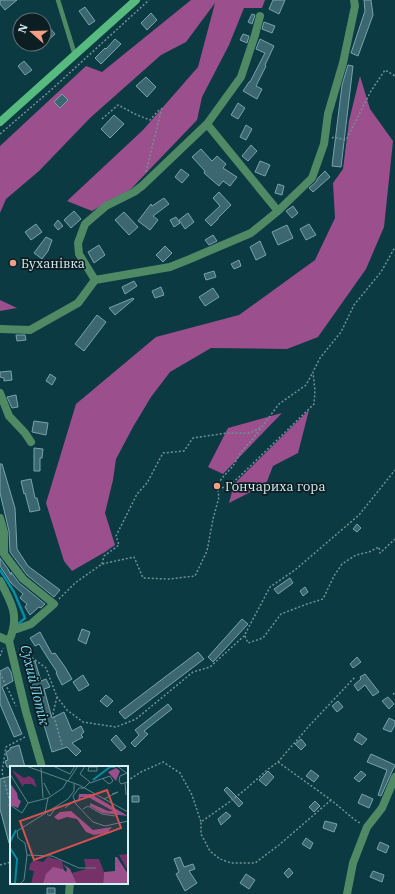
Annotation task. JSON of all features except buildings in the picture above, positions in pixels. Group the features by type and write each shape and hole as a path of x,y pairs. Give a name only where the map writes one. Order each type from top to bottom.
{"street":[{"path":"0,122 136,0"},
{"path":"0,329 30,330 78,303 95,280 170,267 251,233 278,211 312,178 324,144 328,114 343,63 350,32 355,6 354,0"},
{"path":"95,280 79,254 78,243 85,224 106,206 138,189 207,124 240,77 260,16"},
{"path":"207,124 278,211"},
{"path":"0,393 9,416 25,433 31,442"},
{"path":"0,518 4,532 4,554 23,579 54,604 31,624 17,630"},
{"path":"0,581 10,599 15,619 14,631 9,641 26,712 42,766"},
{"path":"0,637 9,641"},
{"path":"347,894 353,864 367,827 382,808 395,776"},
{"path":"69,894 70,884"}],"lane":[{"path":"58,0 75,55"}],"path":[{"path":"0,134 51,90 149,0"},
{"path":"324,144 334,137 346,140 371,91 385,70 395,76"},
{"path":"102,119 118,105 150,120 162,107 146,172"},
{"path":"54,604 75,583 102,564 134,557 143,578 169,579 195,576 207,551 219,497 217,486 233,466 241,452 279,404 306,385 320,358 341,332 354,305 381,272 395,247"},
{"path":"218,489 228,486 238,478 314,404 315,390 313,372"},
{"path":"102,564 104,556 119,545 116,536 137,494 147,483 163,452 184,451 193,438 227,433 250,433 262,427"},
{"path":"9,641 46,668 57,696 67,710 83,722 116,727 136,719 193,672 210,667 244,636 270,588 295,570 359,515 395,470"},
{"path":"244,636 248,643 263,638 281,614 323,599 334,576 342,564 356,555 369,552 379,547 380,553 395,539"},
{"path":"0,673 18,709"},
{"path":"201,822 234,798 278,762 355,677"},
{"path":"57,696 53,713 62,745"},
{"path":"10,802 2,772 6,747 27,736"},
{"path":"128,780 141,772 163,762 180,773 192,795 201,822 201,834 210,851 220,859 231,863 255,863 279,846 331,800"},
{"path":"278,762 331,800 355,820 367,827"},
{"path":"0,865 10,862"}],"shaded area":[{"path":"191,0 265,0 262,8 244,8 229,45 202,97 197,120 131,189 92,211 67,201 143,130 198,67 215,3 186,42 161,55 90,118 39,171 6,199 0,213 0,146 86,66 102,72"},
{"path":"360,76 370,109 393,141 384,227 366,269 318,337 287,349 211,348 170,372 151,397 116,459 113,480 105,513 115,545 72,571 64,561 46,503 76,404 156,337 239,315 315,260 335,218 333,183 343,169 349,121"},
{"path":"0,300 17,308 0,311"},
{"path":"309,410 298,453 273,466 266,484 229,503 234,484"},
{"path":"282,413 223,474 208,467 228,428"}],"waterway":[{"name":"Сухий Потік","path":"0,570 14,592 25,618 17,625 17,627"}],"place":[{"name":"Буханівка","path":"13,263"},
{"name":"Гончариха гора","path":"217,486"}]}
